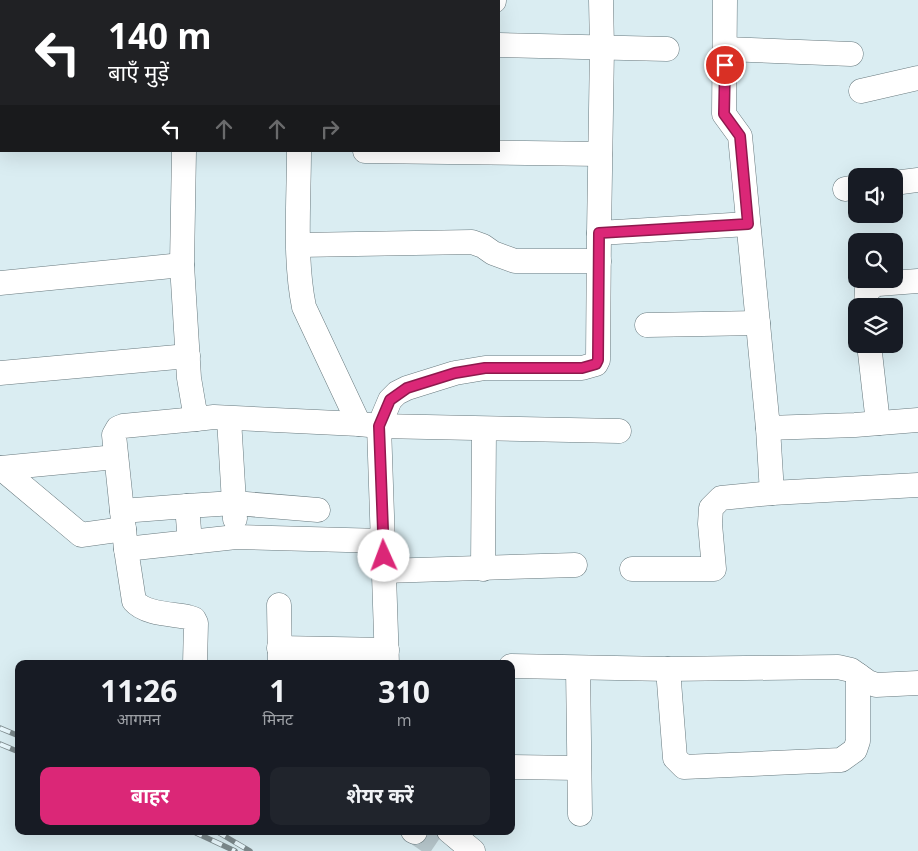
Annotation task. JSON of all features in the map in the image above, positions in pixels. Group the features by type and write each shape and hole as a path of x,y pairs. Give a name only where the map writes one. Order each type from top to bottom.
{"street":[{"path":"369,425 397,393 455,373 485,368 582,368 596,364 598,360 601,0"},
{"path":"725,0 724,114 740,136 768,428 772,493"},
{"path":"500,45 667,49"},
{"path":"725,48 851,54"},
{"path":"861,91 918,78"},
{"path":"184,152 182,265 189,378 196,419"},
{"path":"279,605 280,656 387,657 383,541 369,425 304,307 301,294 298,245 299,152"},
{"path":"443,152 600,154"},
{"path":"903,182 918,180"},
{"path":"599,233 748,224"},
{"path":"298,245 472,242 515,262 599,261"},
{"path":"0,283 182,265"},
{"path":"866,298 867,289 878,284 918,281"},
{"path":"647,324 758,324"},
{"path":"871,353 878,423"},
{"path":"0,373 188,356"},
{"path":"195,660 196,623 194,619 147,610 134,601 116,457 114,434 118,428 214,417 484,429 619,431"},
{"path":"229,419 236,537"},
{"path":"768,428 918,420"},
{"path":"483,569 484,429"},
{"path":"0,468 116,457"},
{"path":"0,468 81,535 124,530 187,506 234,503 318,510"},
{"path":"632,568 714,569 710,524 711,508 721,498 772,493 918,485"},
{"path":"187,506 190,542"},
{"path":"124,530 190,542 236,537 383,541"},
{"path":"384,572 575,565"},
{"path":"515,666 668,670 838,667 851,670 876,686 918,683"},
{"path":"578,668 580,814"},
{"path":"668,670 675,758 684,767 841,760 855,750 858,741 858,675"},
{"path":"515,767 579,768"},
{"path":"454,835 473,851"}],"tunnel":[{"path":"419,835 443,851"}],"railway":[{"path":"0,728 15,734"},
{"path":"0,744 15,750"},
{"path":"201,835 235,851"},
{"path":"223,835 250,851"}],"route":[{"path":"384,556 379,426 390,400 397,393 407,388 470,370 485,368 582,368 596,364 598,360 599,233 748,224 740,136 724,114 725,65"}]}
